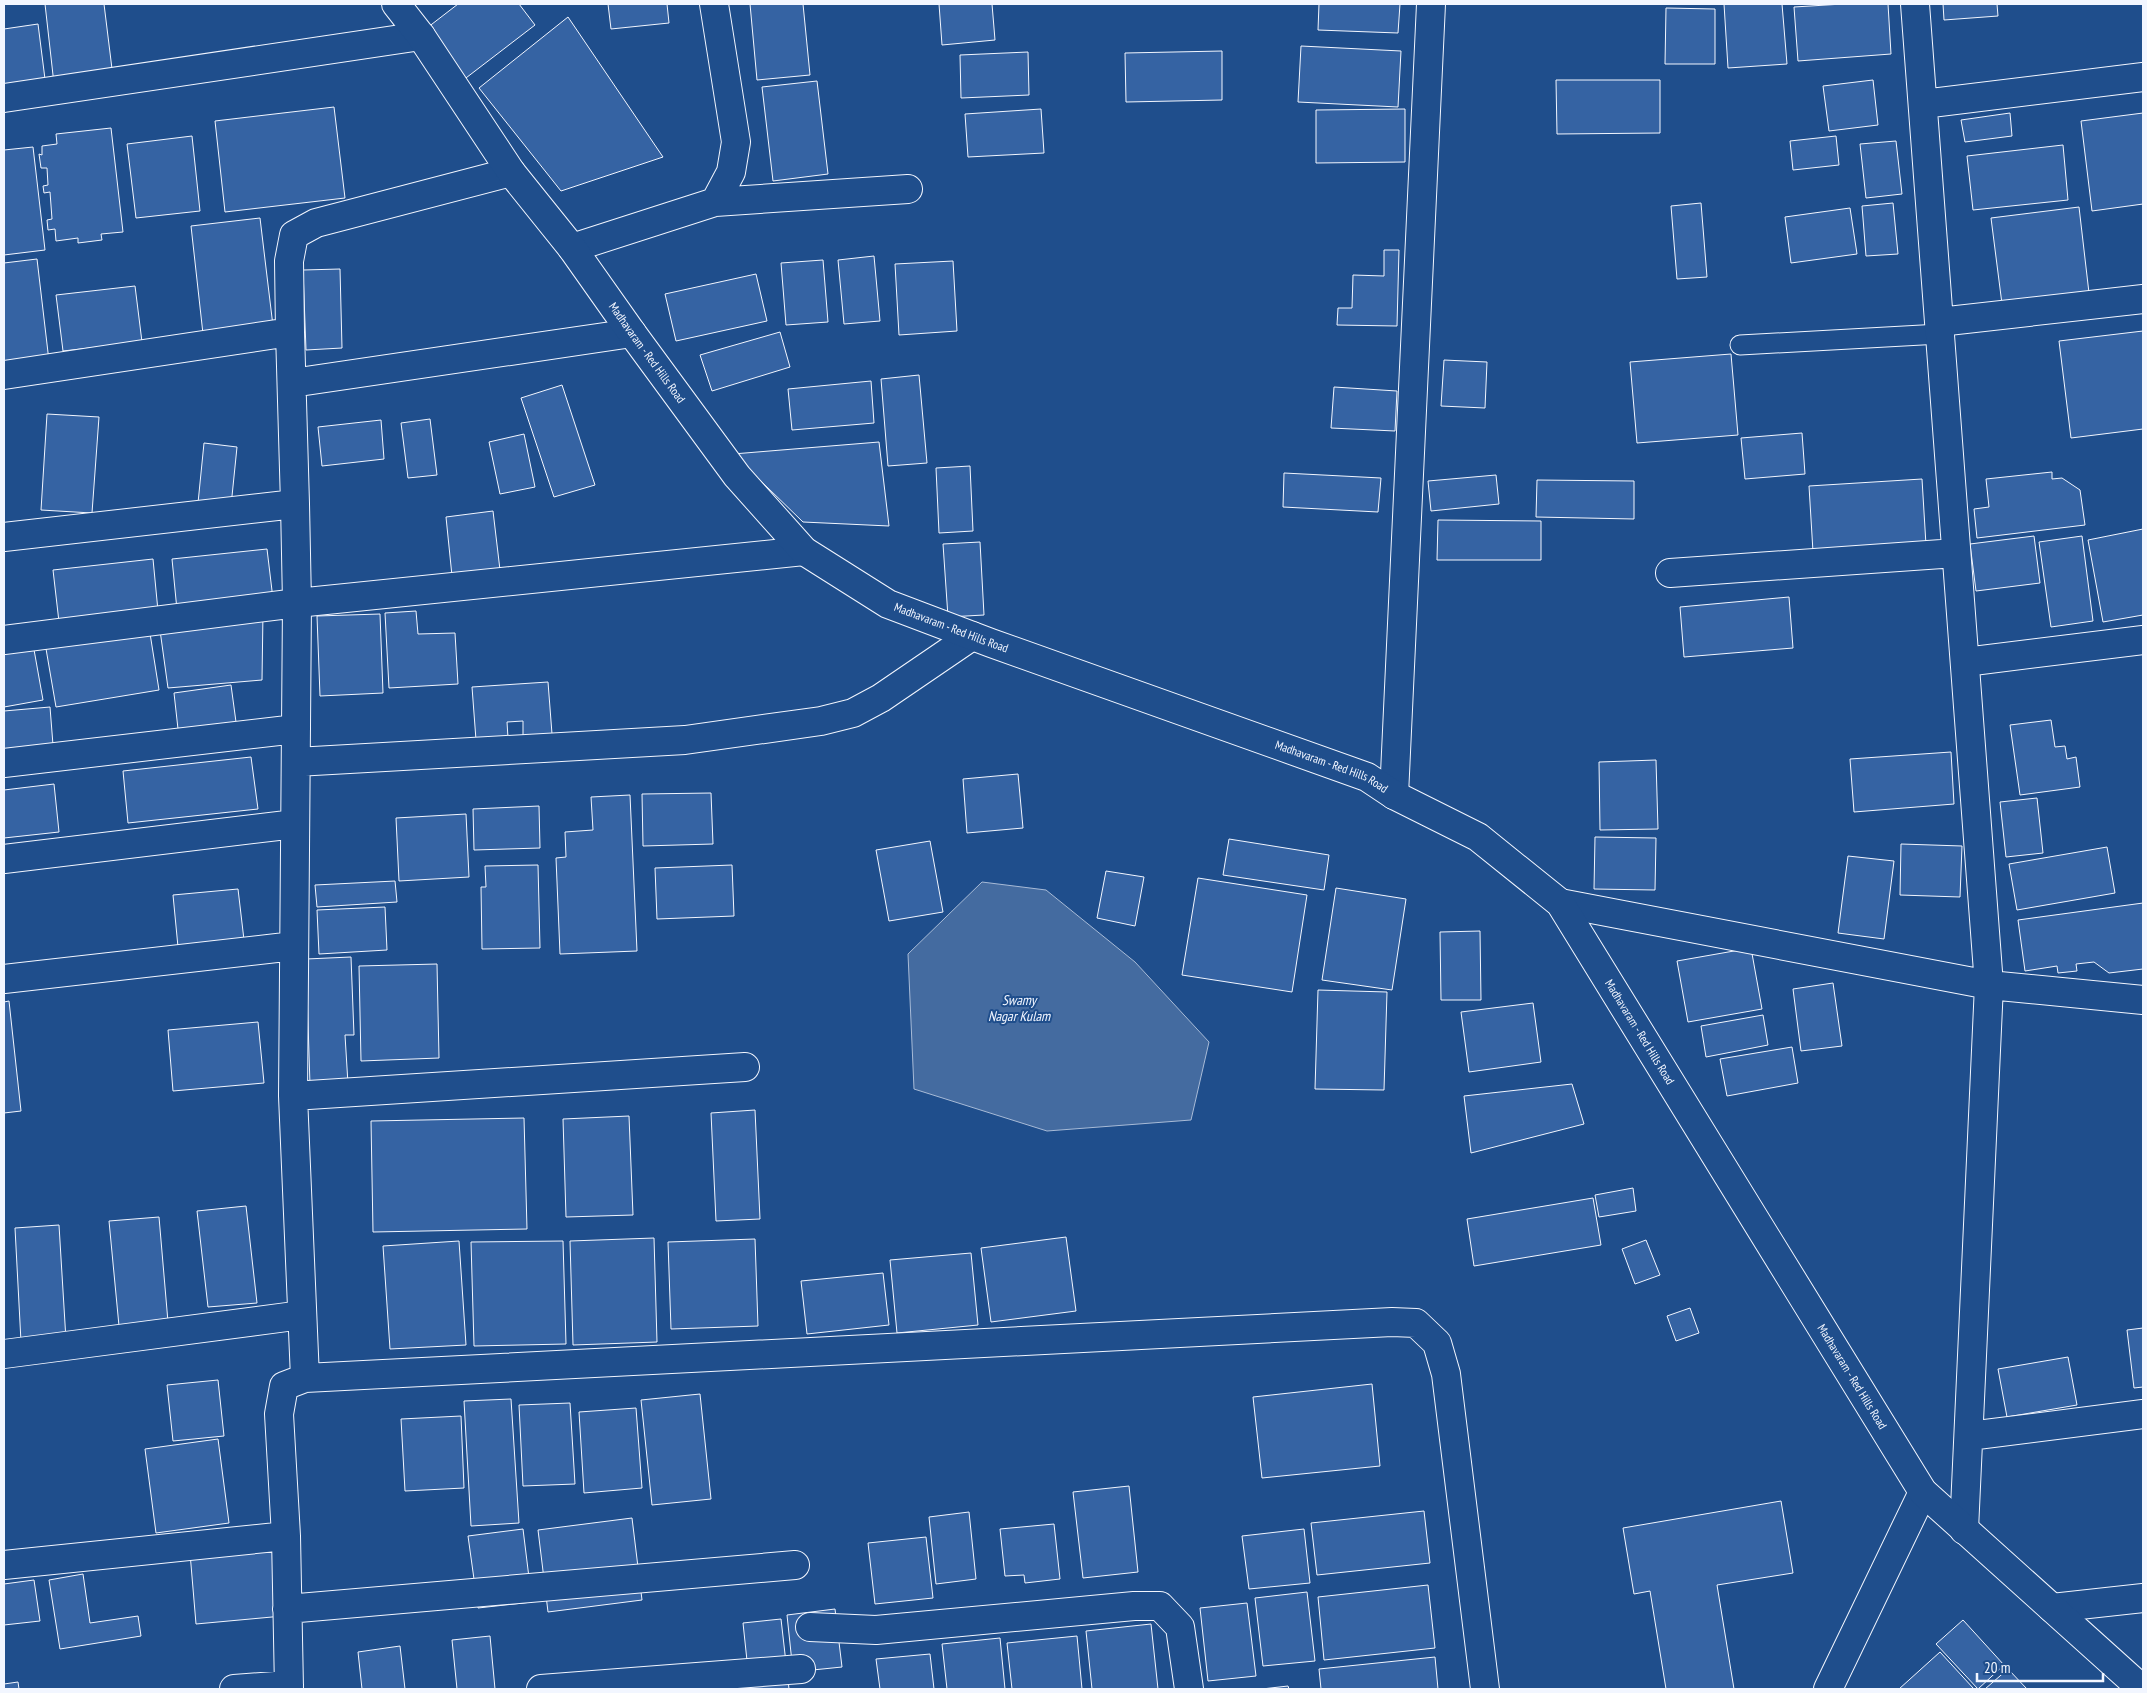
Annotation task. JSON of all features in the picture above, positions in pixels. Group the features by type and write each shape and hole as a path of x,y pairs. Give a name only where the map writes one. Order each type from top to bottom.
{"street":[{"name":"Madhavaram - Red Hills Road","path":"396,4 421,36 511,172 572,248 737,476 804,551 888,604 972,636 1367,777 1394,795 1478,837 1560,903 1923,1492 2142,1689"},
{"path":"714,4 736,142 731,172 715,202"},
{"path":"1394,795 1432,4"},
{"path":"1915,4 1989,985 1964,1530"},
{"path":"4,98 421,36"},
{"path":"1923,104 2143,77"},
{"path":"305,1378 293,1096 297,603 289,261 294,235 316,223 511,172"},
{"path":"572,248 715,202 908,189"},
{"path":"1939,328 2143,299"},
{"path":"4,374 290,332"},
{"path":"292,383 632,333"},
{"path":"4,538 295,504"},
{"path":"4,640 297,603 804,551"},
{"path":"1670,573 1956,553"},
{"path":"296,762 685,740 821,721 854,713 881,698 972,636"},
{"path":"1965,662 2143,640"},
{"path":"4,763 296,729"},
{"path":"4,859 295,824"},
{"path":"1560,903 1989,985 2143,1000"},
{"path":"4,979 294,946"},
{"path":"293,1096 745,1067"},
{"path":"4,1354 302,1315"},
{"path":"234,1689 289,1687 286,1536 279,1414 284,1386 305,1378 1392,1322 1416,1323 1437,1343 1446,1374 1485,1689"},
{"path":"1969,1436 2143,1414"},
{"path":"1828,1689 1923,1492"},
{"path":"4,1565 286,1536"},
{"path":"287,1609 796,1565"},
{"path":"2052,1608 2143,1598"},
{"path":"810,1627 876,1630 1134,1606 1160,1606 1180,1627 1189,1689"},
{"path":"541,1689 801,1669"}],"lane":[{"path":"1740,345 1939,328"}],"water":[{"name":"Swamy Nagar Kulam","path":"982,882 1046,890 1135,962 1209,1042 1191,1120 1047,1131 914,1089 908,954"}],"building":[{"path":"45,4 104,4 113,77 54,84"},
{"path":"458,4 519,4 535,25 462,81 423,31"},
{"path":"608,4 667,4 669,23 611,29"},
{"path":"750,4 803,4 810,75 757,80"},
{"path":"939,4 992,4 995,40 942,45"},
{"path":"1319,4 1400,4 1398,33 1318,30"},
{"path":"1724,4 1782,4 1787,64 1728,68"},
{"path":"1888,4 1891,54 1798,61 1794,7"},
{"path":"1943,4 1997,4 1998,16 1944,20"},
{"path":"1666,8 1715,9 1715,64 1665,64"},
{"path":"568,17 663,157 561,191 479,88"},
{"path":"38,24 46,87 4,92 4,29"},
{"path":"1301,46 1401,51 1398,107 1298,102"},
{"path":"1222,51 1222,100 1126,102 1125,53"},
{"path":"1028,52 1029,95 961,98 960,55"},
{"path":"1556,80 1660,80 1660,133 1557,134"},
{"path":"1873,80 1878,125 1829,131 1823,86"},
{"path":"817,81 828,174 773,181 762,87"},
{"path":"334,107 345,198 225,212 215,121"},
{"path":"1041,109 1044,153 968,157 965,114"},
{"path":"1405,109 1405,162 1316,163 1316,110"},
{"path":"2010,113 2012,136 1965,142 1961,120"},
{"path":"2143,113 2143,204 2092,211 2081,121"},
{"path":"111,128 123,232 101,234 102,240 78,243 78,238 56,241 55,229 48,230 47,220 52,219 50,192 44,193 43,186 48,185 47,168 41,168 39,154 42,155 42,146 57,144 56,134"},
{"path":"192,136 200,211 136,218 127,144"},
{"path":"1836,136 1839,165 1793,170 1790,141"},
{"path":"1896,141 1902,194 1866,198 1860,144"},
{"path":"2063,145 2068,200 1973,210 1967,156"},
{"path":"33,147 45,250 4,255 4,150"},
{"path":"1701,203 1707,277 1677,279 1671,206"},
{"path":"1893,203 1898,254 1866,256 1862,206"},
{"path":"2079,207 2089,293 2002,304 1991,218"},
{"path":"1850,208 1857,254 1791,263 1785,217"},
{"path":"260,218 273,326 203,334 191,226"},
{"path":"1384,250 1399,250 1397,326 1337,325 1338,308 1352,308 1353,275 1384,276"},
{"path":"874,256 880,321 844,324 838,260"},
{"path":"37,259 49,361 4,366 4,263"},
{"path":"823,260 828,322 786,325 781,263"},
{"path":"953,261 957,331 899,335 895,264"},
{"path":"340,269 342,348 306,350 303,270"},
{"path":"756,274 767,321 676,341 665,294"},
{"path":"135,286 142,342 63,351 56,295"},
{"path":"2143,331 2143,429 2071,438 2059,341"},
{"path":"780,332 790,367 712,391 700,355"},
{"path":"1731,354 1738,435 1637,443 1630,362"},
{"path":"1444,360 1487,362 1485,408 1441,406"},
{"path":"919,375 927,463 888,466 881,379"},
{"path":"871,381 874,423 792,430 788,389"},
{"path":"562,385 595,485 554,497 521,398"},
{"path":"1334,387 1397,391 1395,431 1331,428"},
{"path":"47,414 99,417 92,513 41,510"},
{"path":"430,419 437,475 408,478 401,423"},
{"path":"381,420 384,459 322,466 318,427"},
{"path":"1802,433 1805,474 1745,479 1741,438"},
{"path":"524,434 535,487 500,494 489,442"},
{"path":"879,442 889,526 803,522 733,454"},
{"path":"204,443 237,447 231,506 198,503"},
{"path":"970,466 973,531 939,533 936,468"},
{"path":"2052,472 2052,479 2062,478 2080,490 2085,525 1977,538 1974,509 1989,507 1986,479"},
{"path":"1284,473 1381,478 1378,512 1283,507"},
{"path":"1496,475 1499,504 1431,511 1428,481"},
{"path":"1922,479 1926,545 1813,552 1809,486"},
{"path":"1537,480 1634,481 1634,519 1536,517"},
{"path":"493,511 500,570 452,576 446,517"},
{"path":"1438,520 1541,521 1541,560 1437,560"},
{"path":"2143,529 2143,615 2103,622 2088,540"},
{"path":"2034,536 2040,583 1976,591 1970,544"},
{"path":"2082,536 2093,621 2051,627 2039,542"},
{"path":"980,542 984,615 948,617 943,544"},
{"path":"267,549 273,599 177,610 172,559"},
{"path":"153,559 158,611 59,622 53,570"},
{"path":"1789,597 1793,648 1684,657 1680,607"},
{"path":"416,611 418,634 455,633 458,684 389,688 385,613"},
{"path":"263,612 262,680 168,688 159,623"},
{"path":"380,614 383,693 320,696 317,616"},
{"path":"149,627 159,690 56,707 45,643"},
{"path":"33,644 43,700 4,707 4,649"},
{"path":"548,682 552,734 523,736 523,721 507,722 508,738 476,740 472,687"},
{"path":"231,685 236,722 178,729 174,693"},
{"path":"50,707 53,745 4,749 4,711"},
{"path":"2051,720 2055,747 2065,746 2067,759 2076,757 2080,787 2020,795 2010,725"},
{"path":"1951,752 1954,804 1854,812 1850,759"},
{"path":"251,757 258,809 128,823 123,771"},
{"path":"1656,760 1658,829 1600,830 1599,762"},
{"path":"1018,774 1023,828 967,833 963,779"},
{"path":"54,784 59,832 4,838 4,790"},
{"path":"711,793 713,844 643,846 642,794"},
{"path":"630,795 637,951 560,954 556,858 566,857 565,832 593,830 591,797"},
{"path":"2037,798 2043,853 2006,857 2000,802"},
{"path":"539,806 540,848 474,850 473,809"},
{"path":"466,814 469,877 399,881 396,818"},
{"path":"1595,837 1656,838 1655,890 1594,889"},
{"path":"1229,839 1329,855 1324,890 1223,875"},
{"path":"930,841 943,912 889,921 876,850"},
{"path":"1901,844 1962,846 1960,897 1900,895"},
{"path":"2107,847 2115,893 2017,910 2009,864"},
{"path":"1848,856 1894,861 1884,939 1838,933"},
{"path":"538,865 540,948 482,949 481,887 486,887 485,866"},
{"path":"732,865 734,916 657,919 655,868"},
{"path":"1106,871 1144,877 1135,926 1097,918"},
{"path":"1198,878 1307,895 1292,992 1182,975"},
{"path":"395,881 397,902 317,907 315,885"},
{"path":"1336,888 1406,899 1392,990 1322,980"},
{"path":"238,889 244,940 178,947 173,895"},
{"path":"2143,903 2143,969 2109,973 2094,962 2076,964 2077,971 2058,973 2057,966 2025,971 2018,920"},
{"path":"385,907 387,950 319,954 317,910"},
{"path":"1480,931 1481,1000 1441,1000 1440,932"},
{"path":"1751,948 1762,1009 1688,1022 1677,961"},
{"path":"351,957 354,1035 345,1035 348,1084 310,1085 306,959"},
{"path":"437,964 439,1058 361,1061 359,966"},
{"path":"1833,983 1842,1046 1801,1051 1793,989"},
{"path":"1318,990 1387,992 1384,1090 1315,1089"},
{"path":"9,1001 21,1111 4,1113 4,1002"},
{"path":"1533,1003 1541,1062 1469,1072 1461,1012"},
{"path":"1763,1015 1768,1045 1706,1057 1701,1026"},
{"path":"258,1022 264,1083 173,1091 168,1030"},
{"path":"1792,1047 1798,1083 1727,1096 1720,1059"},
{"path":"1572,1084 1584,1124 1471,1153 1464,1096"},
{"path":"755,1110 760,1219 716,1221 711,1113"},
{"path":"629,1116 633,1215 566,1217 563,1119"},
{"path":"524,1118 527,1229 373,1232 371,1121"},
{"path":"1633,1188 1636,1211 1599,1217 1595,1195"},
{"path":"1593,1198 1601,1245 1474,1266 1467,1219"},
{"path":"246,1206 257,1303 208,1307 197,1211"},
{"path":"159,1217 168,1322 119,1326 109,1221"},
{"path":"59,1225 66,1340 21,1342 15,1228"},
{"path":"1066,1237 1076,1311 991,1322 981,1248"},
{"path":"654,1238 657,1342 573,1345 570,1241"},
{"path":"755,1239 758,1326 671,1329 668,1242"},
{"path":"1646,1240 1660,1275 1635,1284 1622,1249"},
{"path":"459,1241 466,1345 390,1349 383,1246"},
{"path":"563,1241 566,1344 474,1346 471,1242"},
{"path":"971,1253 978,1325 897,1333 890,1260"},
{"path":"883,1273 889,1325 807,1334 801,1281"},
{"path":"1690,1308 1699,1333 1676,1341 1667,1316"},
{"path":"2143,1328 2143,1387 2134,1388 2127,1330"},
{"path":"2068,1357 2077,1405 2007,1417 1998,1369"},
{"path":"218,1380 224,1436 173,1441 167,1385"},
{"path":"1372,1384 1380,1466 1262,1478 1253,1397"},
{"path":"700,1394 711,1499 652,1505 641,1400"},
{"path":"511,1399 519,1523 471,1526 464,1401"},
{"path":"570,1403 575,1484 523,1486 519,1405"},
{"path":"636,1408 642,1488 584,1493 579,1412"},
{"path":"461,1416 464,1488 405,1491 401,1419"},
{"path":"218,1439 229,1523 156,1533 145,1449"},
{"path":"1129,1486 1138,1572 1083,1578 1073,1492"},
{"path":"1781,1501 1793,1573 1717,1585 1734,1689 1666,1689 1650,1591 1634,1594 1623,1528"},
{"path":"1424,1511 1430,1563 1317,1575 1311,1523"},
{"path":"969,1512 976,1579 936,1584 929,1517"},
{"path":"632,1518 642,1600 548,1612 538,1530"},
{"path":"1054,1524 1060,1579 1025,1583 1024,1575 1005,1576 1000,1529"},
{"path":"523,1529 532,1602 478,1608 468,1536"},
{"path":"1304,1529 1310,1583 1249,1589 1242,1536"},
{"path":"926,1537 933,1598 875,1604 868,1543"},
{"path":"276,1545 283,1616 196,1624 190,1553"},
{"path":"83,1574 90,1623 138,1616 141,1636 60,1649 49,1580"},
{"path":"34,1580 40,1621 4,1625 4,1584"},
{"path":"1428,1585 1435,1648 1324,1660 1318,1597"},
{"path":"1307,1592 1315,1661 1263,1666 1255,1598"},
{"path":"1247,1603 1256,1676 1208,1681 1200,1608"},
{"path":"835,1609 842,1667 793,1672 787,1615"},
{"path":"781,1619 789,1689 750,1689 743,1623"},
{"path":"1963,1620 2004,1665 1978,1689 1936,1644"},
{"path":"1151,1624 1158,1689 1092,1689 1086,1631"},
{"path":"490,1636 495,1689 457,1689 452,1640"},
{"path":"1077,1636 1082,1689 1012,1689 1007,1643"},
{"path":"1000,1638 1005,1689 947,1689 942,1644"},
{"path":"400,1646 405,1689 362,1689 358,1652"},
{"path":"1940,1652 1974,1689 1899,1689"},
{"path":"930,1654 934,1689 880,1689 876,1659"},
{"path":"1435,1657 1438,1689 1321,1689 1319,1669"},
{"path":"2008,1669 2027,1689 1985,1689"},
{"path":"18,1682 19,1689 4,1689 4,1684"},
{"path":"1288,1686 1289,1689 1262,1689"}]}
